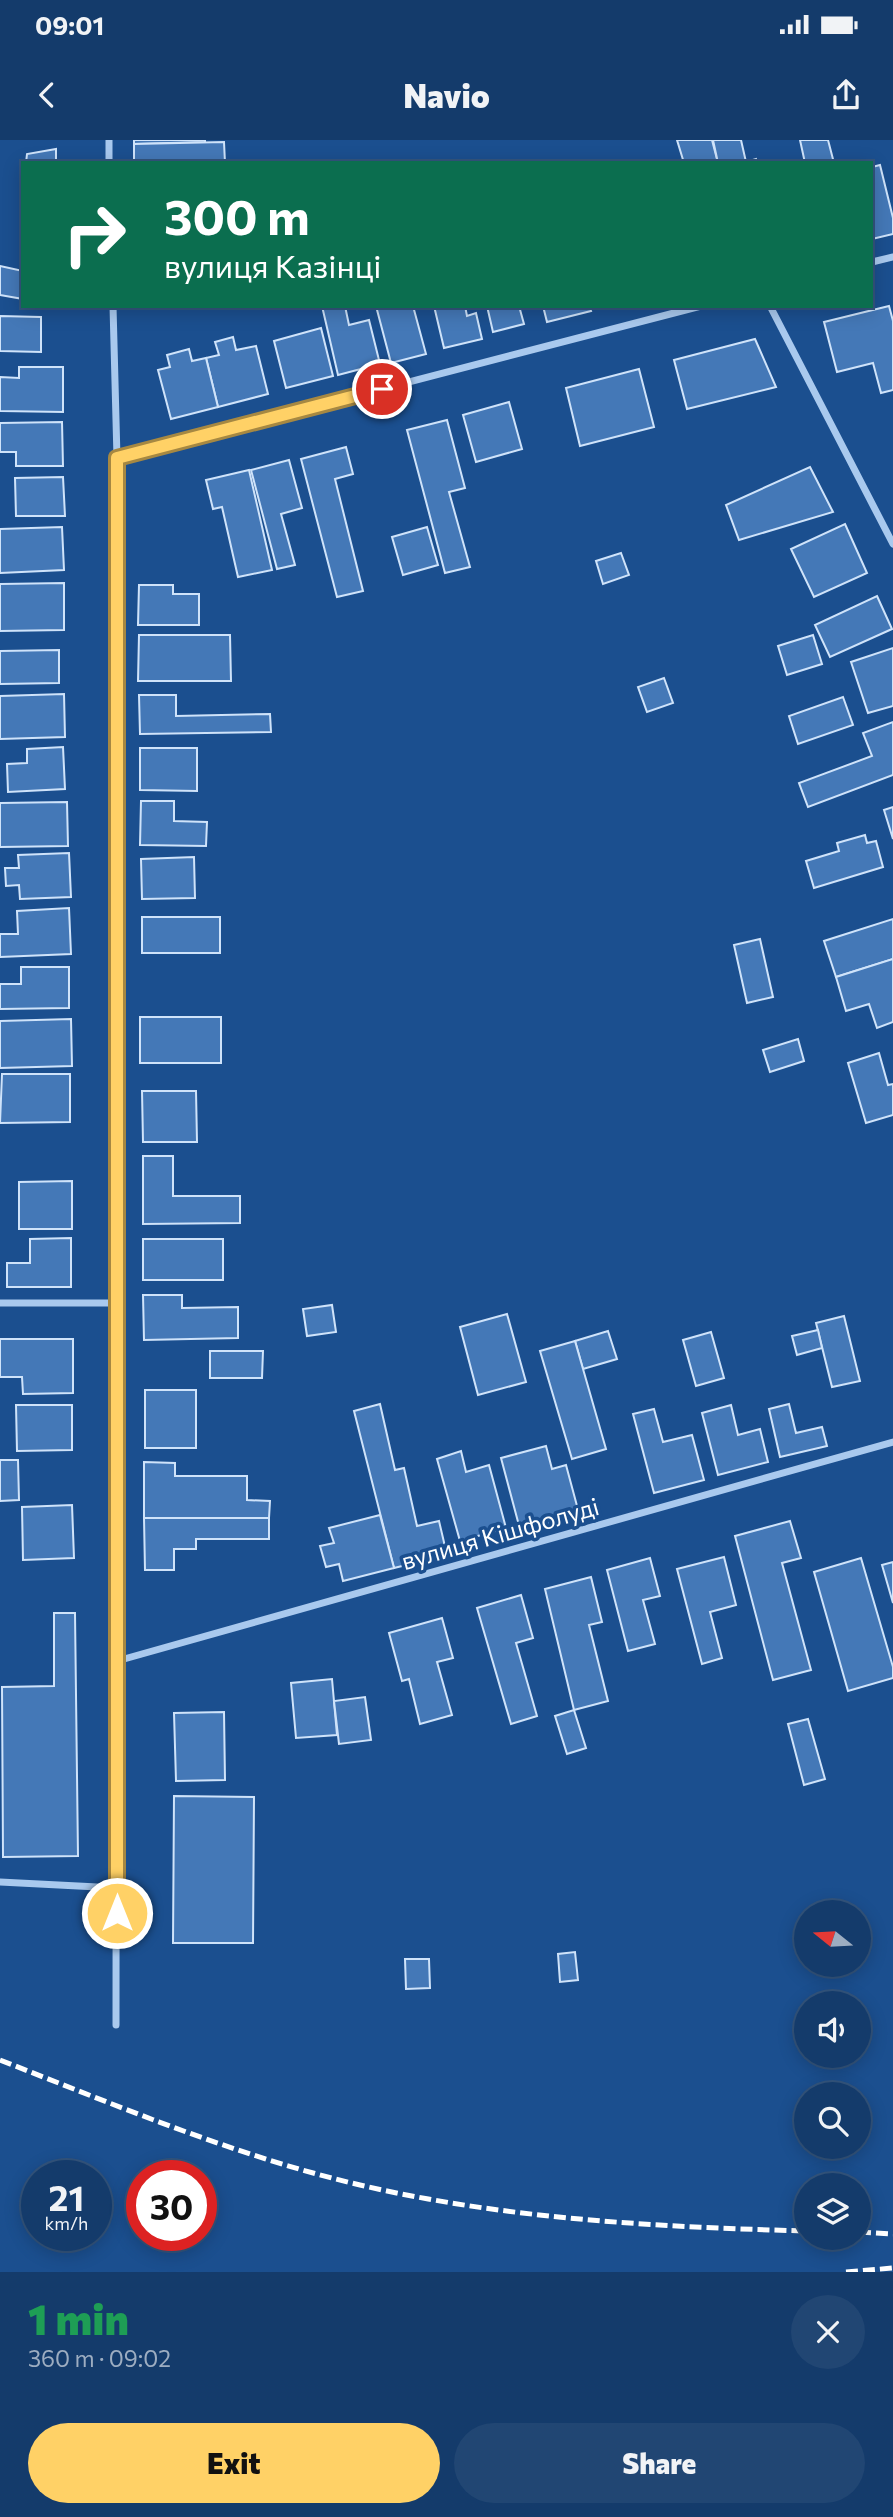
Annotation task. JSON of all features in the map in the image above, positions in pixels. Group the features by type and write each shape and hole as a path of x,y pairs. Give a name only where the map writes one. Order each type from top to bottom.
{"street":[{"path":"109,140 109,161"},
{"path":"873,262 893,257"},
{"path":"113,308 117,458 117,2025"},
{"path":"117,458 693,308"},
{"path":"771,308 893,544"},
{"path":"0,1303 117,1303"},
{"name":"вулиця Кішфолуді","path":"117,1661 893,1442"},
{"path":"0,1882 117,1888"}],"building":[{"path":"134,140 205,140 205,142 134,144"},
{"path":"677,140 712,140 717,161 683,161"},
{"path":"713,140 741,140 746,161 718,161"},
{"path":"800,140 828,140 833,161 805,161"},
{"path":"224,142 225,161 134,161 134,144"},
{"path":"56,149 56,161 26,161 27,154"},
{"path":"880,165 893,218 893,234 873,239 873,167"},
{"path":"0,266 21,271 21,299 0,295"},
{"path":"889,306 893,321 893,390 881,393 873,363 837,372 824,322"},
{"path":"322,308 345,308 349,325 369,320 380,364 338,375"},
{"path":"377,308 414,308 426,354 391,363"},
{"path":"434,308 465,308 467,316 476,313 482,339 444,348"},
{"path":"487,308 520,308 524,324 493,332"},
{"path":"544,308 590,308 591,311 547,322"},
{"path":"0,316 41,317 41,352 0,351"},
{"path":"321,328 333,376 286,388 274,341"},
{"path":"233,337 236,350 256,346 268,394 218,407 206,358 219,355 215,342"},
{"path":"755,339 776,387 687,409 674,360"},
{"path":"189,349 192,361 206,358 218,407 171,419 158,370 170,367 167,355"},
{"path":"19,367 63,367 63,412 0,411 0,377 19,378"},
{"path":"639,369 654,427 580,446 566,388"},
{"path":"509,402 522,449 476,462 463,415"},
{"path":"447,420 465,488 449,492 470,567 445,573 407,430"},
{"path":"62,422 63,466 16,466 16,452 0,452 0,423"},
{"path":"346,447 353,474 335,479 363,591 337,597 301,459"},
{"path":"289,460 302,508 281,514 295,565 277,569 251,470"},
{"path":"810,467 833,512 739,540 726,505"},
{"path":"249,470 272,570 238,577 222,507 213,509 206,480"},
{"path":"63,477 65,516 16,516 15,478"},
{"path":"845,524 867,573 814,597 791,549"},
{"path":"62,527 64,570 0,573 0,529"},
{"path":"427,527 438,565 403,575 392,537"},
{"path":"621,553 629,575 603,584 596,561"},
{"path":"64,583 64,630 0,631 0,584"},
{"path":"139,585 173,585 173,594 199,594 199,625 138,625"},
{"path":"877,596 892,629 830,657 815,625"},
{"path":"139,635 230,635 231,681 138,681"},
{"path":"813,635 822,664 787,675 778,646"},
{"path":"893,648 893,706 868,713 851,662"},
{"path":"59,650 59,683 0,684 0,651"},
{"path":"664,678 673,703 647,712 638,687"},
{"path":"64,694 65,737 0,739 0,696"},
{"path":"139,695 176,695 176,716 270,714 271,732 140,734"},
{"path":"843,697 853,725 798,744 789,716"},
{"path":"893,722 893,775 808,807 799,783 872,756 863,733"},
{"path":"63,747 65,789 8,792 7,764 27,763 27,749"},
{"path":"140,748 197,748 197,791 140,790"},
{"path":"141,801 174,801 174,821 207,822 206,846 140,845"},
{"path":"67,802 68,846 0,847 0,803"},
{"path":"893,807 893,839 884,810"},
{"path":"865,835 867,843 876,841 883,867 814,888 806,861 839,851 837,843"},
{"path":"69,853 71,897 20,899 19,885 6,886 5,868 19,868 18,855"},
{"path":"194,857 195,898 142,899 141,859"},
{"path":"69,908 71,954 0,957 0,934 18,934 17,911"},
{"path":"142,917 220,917 220,953 142,953"},
{"path":"893,919 893,959 836,977 824,941"},
{"path":"760,939 773,997 747,1003 734,945"},
{"path":"893,959 893,1022 877,1028 869,1004 846,1011 836,977"},
{"path":"21,967 69,967 69,1008 0,1009 0,984 21,984"},
{"path":"140,1017 221,1017 221,1063 140,1063"},
{"path":"71,1019 72,1066 0,1068 0,1021"},
{"path":"798,1039 804,1061 770,1072 763,1050"},
{"path":"879,1053 888,1085 893,1084 893,1115 866,1123 848,1063"},
{"path":"2,1074 70,1074 70,1122 0,1123"},
{"path":"142,1091 196,1091 197,1142 143,1142"},
{"path":"143,1156 173,1156 173,1196 240,1196 240,1223 143,1224"},
{"path":"72,1181 72,1229 19,1229 19,1182"},
{"path":"71,1238 71,1287 7,1287 7,1263 30,1263 30,1239"},
{"path":"143,1239 223,1239 223,1280 143,1280"},
{"path":"143,1295 182,1295 182,1308 238,1307 238,1338 144,1340"},
{"path":"332,1305 336,1332 307,1336 303,1309"},
{"path":"507,1314 526,1382 478,1395 460,1327"},
{"path":"844,1316 860,1381 832,1387 816,1323"},
{"path":"818,1330 822,1348 797,1355 792,1336"},
{"path":"608,1331 617,1359 583,1369 575,1341"},
{"path":"711,1332 724,1378 696,1386 683,1340"},
{"path":"0,1339 73,1339 73,1393 23,1394 22,1377 0,1377"},
{"path":"575,1341 606,1449 572,1459 540,1351"},
{"path":"210,1351 263,1351 262,1378 210,1378"},
{"path":"145,1390 196,1390 196,1448 145,1448"},
{"path":"380,1404 395,1470 404,1468 417,1526 439,1521 447,1555 394,1568 354,1411"},
{"path":"789,1404 796,1433 822,1427 827,1446 780,1457 769,1409"},
{"path":"16,1405 72,1405 72,1450 17,1451"},
{"path":"731,1405 738,1435 760,1429 768,1462 718,1475 702,1413"},
{"path":"654,1409 663,1442 692,1435 704,1480 654,1493 633,1414"},
{"path":"546,1446 552,1469 566,1465 580,1517 521,1533 501,1458"},
{"path":"461,1451 466,1472 489,1465 506,1528 460,1541 437,1459"},
{"path":"0,1460 18,1460 19,1500 0,1501"},
{"path":"144,1462 175,1463 175,1476 247,1476 247,1500 270,1501 269,1518 144,1518"},
{"path":"72,1505 74,1558 23,1560 22,1507"},
{"path":"380,1515 394,1568 343,1581 339,1564 326,1567 320,1546 334,1543 329,1528"},
{"path":"144,1518 269,1518 269,1539 196,1539 196,1549 174,1549 174,1570 145,1570"},
{"path":"790,1521 801,1558 782,1563 811,1670 773,1680 735,1536"},
{"path":"724,1557 736,1605 710,1612 722,1658 702,1664 677,1569"},
{"path":"650,1558 660,1596 643,1600 655,1644 628,1651 607,1570"},
{"path":"861,1558 893,1667 893,1678 848,1691 814,1572"},
{"path":"893,1562 893,1603 882,1565"},
{"path":"591,1577 602,1622 589,1625 608,1701 574,1710 545,1589"},
{"path":"521,1595 533,1638 516,1643 537,1716 511,1724 477,1608"},
{"path":"54,1613 75,1613 78,1856 3,1857 2,1687 54,1686"},
{"path":"442,1618 453,1658 437,1662 452,1715 420,1724 409,1679 402,1681 389,1633"},
{"path":"332,1679 337,1735 296,1738 291,1683"},
{"path":"365,1697 371,1740 339,1744 334,1701"},
{"path":"574,1710 586,1748 567,1754 555,1716"},
{"path":"224,1712 225,1780 176,1781 174,1713"},
{"path":"808,1719 825,1779 804,1785 788,1724"},
{"path":"174,1796 254,1797 253,1943 173,1943"},
{"path":"575,1952 578,1980 560,1982 558,1954"},
{"path":"405,1959 429,1959 430,1988 406,1989"}],"railway":[{"path":"0,2060 133,2112 268,2160 415,2197 526,2213 638,2224 794,2231"},
{"path":"871,2233 893,2234"},
{"path":"846,2272 893,2268"}],"route":[{"path":"117,1913 117,458 382,389"}]}
